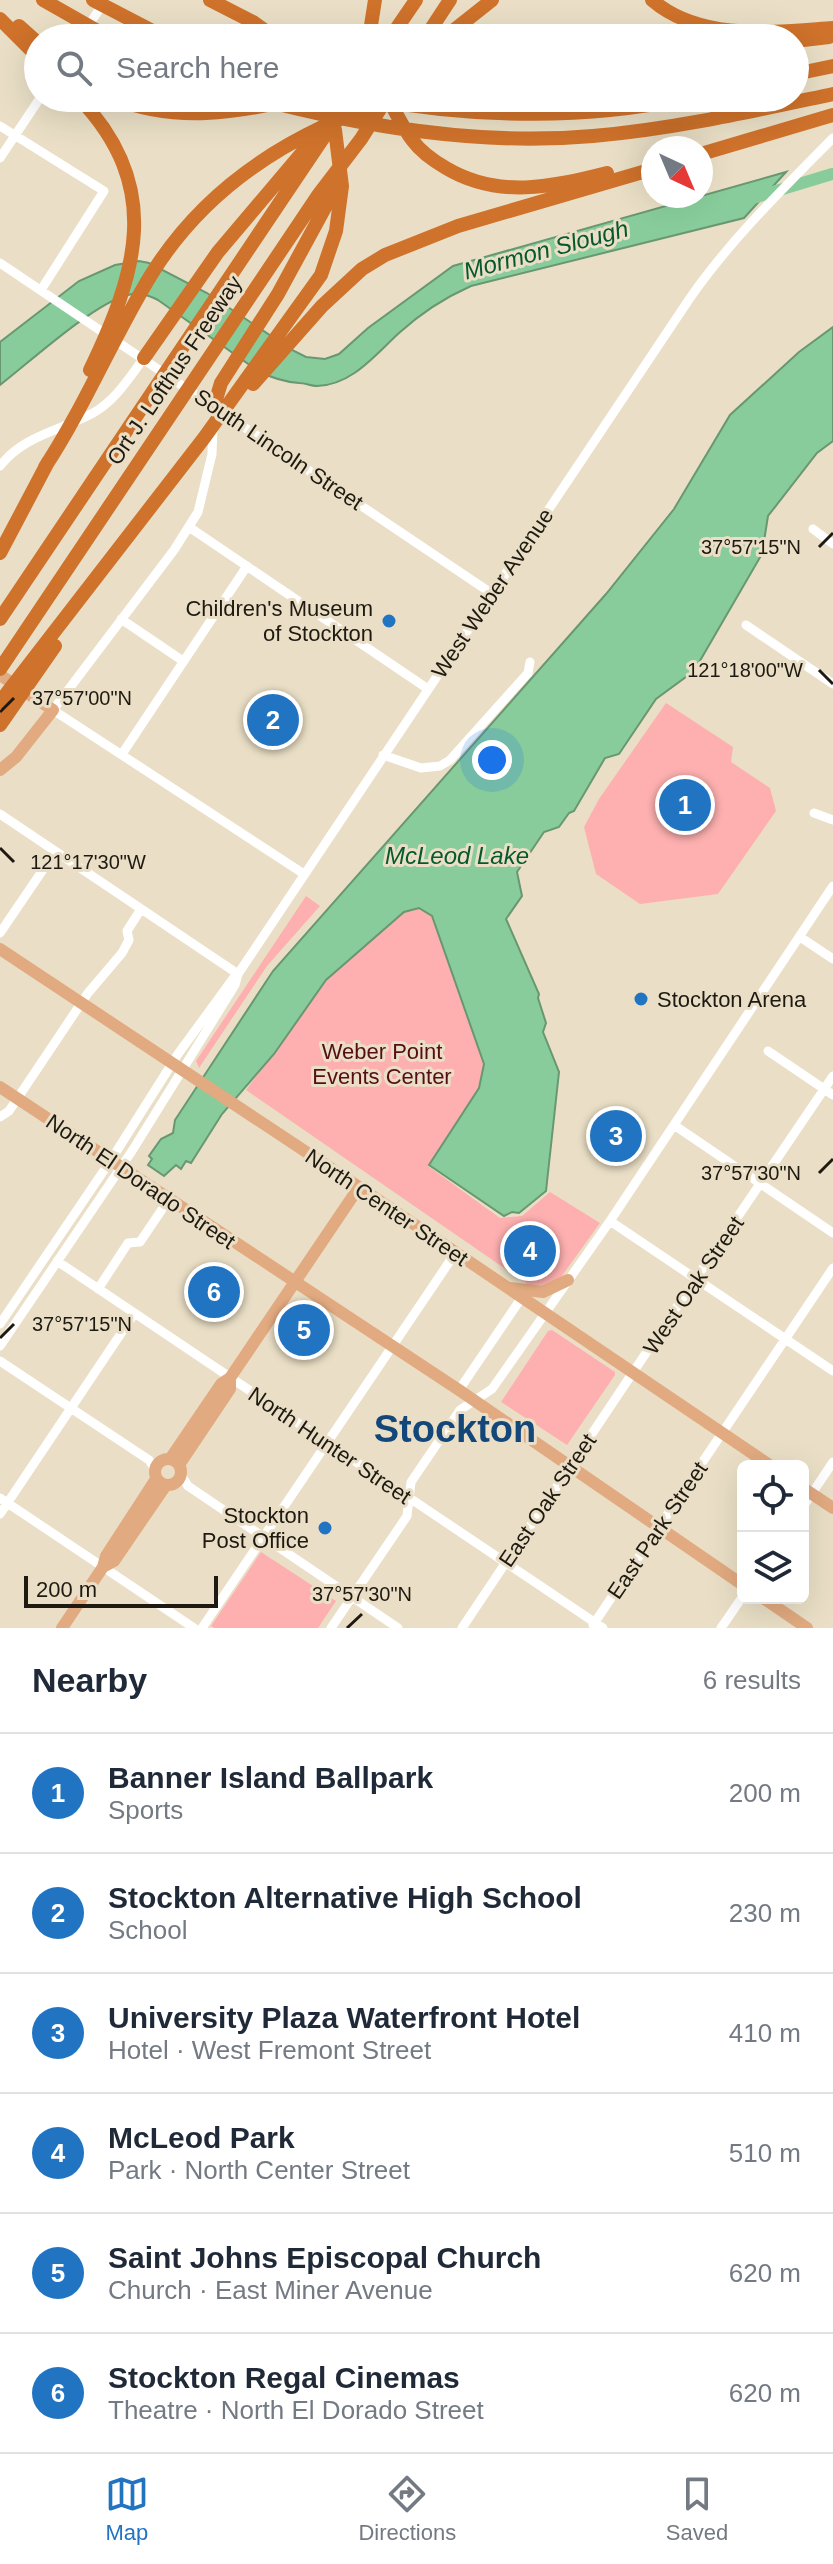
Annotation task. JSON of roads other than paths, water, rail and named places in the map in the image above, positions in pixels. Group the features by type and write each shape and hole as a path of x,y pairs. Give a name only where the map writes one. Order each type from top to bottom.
{"highway":[{"path":"43,0 84,24"},
{"path":"93,0 138,24"},
{"path":"210,0 255,24"},
{"path":"371,24 375,0"},
{"path":"400,24 416,0"},
{"path":"434,24 450,0"},
{"path":"462,24 492,0"},
{"path":"652,0 677,17 695,24"},
{"path":"0,10 24,37"},
{"path":"0,19 24,40"},
{"path":"809,32 829,33"},
{"path":"809,38 829,33"},
{"path":"809,71 833,66"},
{"path":"809,100 833,94"},
{"path":"0,553 43,472 127,282 134,244 132,204 123,166 105,131 90,112"},
{"path":"166,112 207,112"},
{"path":"318,112 372,124 485,137 539,139 616,134 747,112"},
{"path":"0,725 5,704 67,629 78,604 175,475 286,336 321,275 339,216 342,186 338,145 328,112"},
{"path":"144,358 249,213 311,149 340,112"},
{"path":"43,472 67,434 151,276 197,215 240,176 278,151 358,112"},
{"name":"Ort J. Lofthus Freeway","path":"0,672 244,305 378,112"},
{"path":"395,112 419,148 442,166 477,182 503,188 534,188 641,165"},
{"path":"475,112 582,112"},
{"path":"713,147 833,115"},
{"path":"214,406 221,383 278,294 361,139"},
{"name":"Ort J. Lofthus Freeway","path":"0,619 311,149"},
{"path":"286,336 362,269 385,255 458,226 641,173"}],"main road":[{"path":"0,672 53,710 16,757 0,770"},
{"name":"North Center Street","path":"0,949 762,1460"},
{"name":"North El Dorado Street","path":"0,1087 459,1390 737,1581"},
{"path":"103,1567 114,1561 221,1384 230,1378 359,1187"},
{"path":"507,1288 543,1292 568,1280"},
{"path":"62,1628 144,1498 168,1472"},
{"path":"809,1492 833,1508"},
{"path":"139,1521 145,1506 144,1498"},
{"path":"772,1604 807,1628"}],"street":[{"path":"90,24 106,0"},
{"path":"0,158 31,112"},
{"path":"0,126 104,191 41,290"},
{"name":"West Weber Avenue","path":"116,1164 176,1067 235,985 238,974 304,874 709,270 833,138"},
{"name":"South Lincoln Street","path":"0,263 491,593"},
{"path":"0,466 8,456 32,439 84,418 106,405 144,358"},
{"path":"214,406 212,454 198,512 53,710 304,874"},
{"path":"189,527 428,689"},
{"path":"813,529 833,544"},
{"path":"122,754 247,566"},
{"path":"121,619 183,661"},
{"path":"746,625 833,684"},
{"path":"383,755 421,768 440,766 450,760 528,673 530,662"},
{"path":"814,813 833,820"},
{"path":"0,814 238,974"},
{"path":"0,933 55,852"},
{"path":"331,1628 407,1516 411,1482 460,1410 492,1389 610,1221 833,886"},
{"path":"0,1117 6,1114 81,1003 122,953 129,940 127,931 143,911"},
{"path":"800,937 833,959"},
{"path":"768,1051 829,1092"},
{"name":"West Oak Street","path":"633,1374 762,1184 829,1092 833,1076"},
{"path":"674,1125 833,1233"},
{"path":"0,1346 116,1164"},
{"path":"0,1324 116,1164"},
{"path":"98,1289 128,1243 140,1242 169,1199"},
{"path":"610,1221 833,1371"},
{"path":"202,1628 456,1252"},
{"name":"North Hunter Street","path":"57,1261 596,1626"},
{"name":"East Park Street","path":"596,1626 833,1268"},
{"path":"459,1390 522,1297"},
{"path":"0,1514 4,1501 134,1314"},
{"path":"0,1361 398,1628"},
{"name":"East Oak Street","path":"462,1628 633,1374"},
{"path":"809,1489 833,1462"},
{"path":"4,1501 194,1628"},
{"path":"721,1628 738,1604"}],"water":[{"path":"786,172 744,218 471,286 424,313 352,375 330,384 315,386 288,382 258,371 158,300 136,294 114,300 98,309 0,385 0,342 79,281 115,265 139,261 149,263 207,293 292,350 306,357 325,359 339,354 368,328 453,266 658,208 713,208 713,193"},
{"name":"McLeod Lake","path":"833,327 833,441 817,453 768,516 762,554 694,671 656,699 619,754 605,758 574,811 559,827 544,832 517,872 522,896 506,919 539,994 546,1023 543,1032 559,1072 546,1191 519,1213 504,1216 429,1165 479,1088 484,1064 432,916 419,908 404,912 326,980 274,1054 222,1114 191,1163 186,1161 181,1169 176,1165 164,1176 148,1165 152,1159 149,1156 161,1139 173,1133 175,1120 273,971 606,594 674,509 730,415 799,352"}],"waterway":[{"name":"Mormon Slough","path":"750,199 832,174"}],"place":[{"name":"Children's Museum of Stockton","path":"389,621"},
{"name":"Stockton Alternative High School","path":"273,720"},
{"name":"Banner Island Ballpark","path":"685,805"},
{"name":"Stockton Arena","path":"641,999"},
{"name":"University Plaza Waterfront Hotel","path":"616,1136"},
{"name":"McLeod Park","path":"530,1251"},
{"name":"Stockton Regal Cinemas","path":"214,1292"},
{"name":"Saint Johns Episcopal Church","path":"304,1330"},
{"name":"Stockton Post Office","path":"325,1528"}],"district":[{"name":"Stockton","path":"455,1429"}],"park label":[{"name":"Weber Point Events Center","path":"382,1064"}]}
